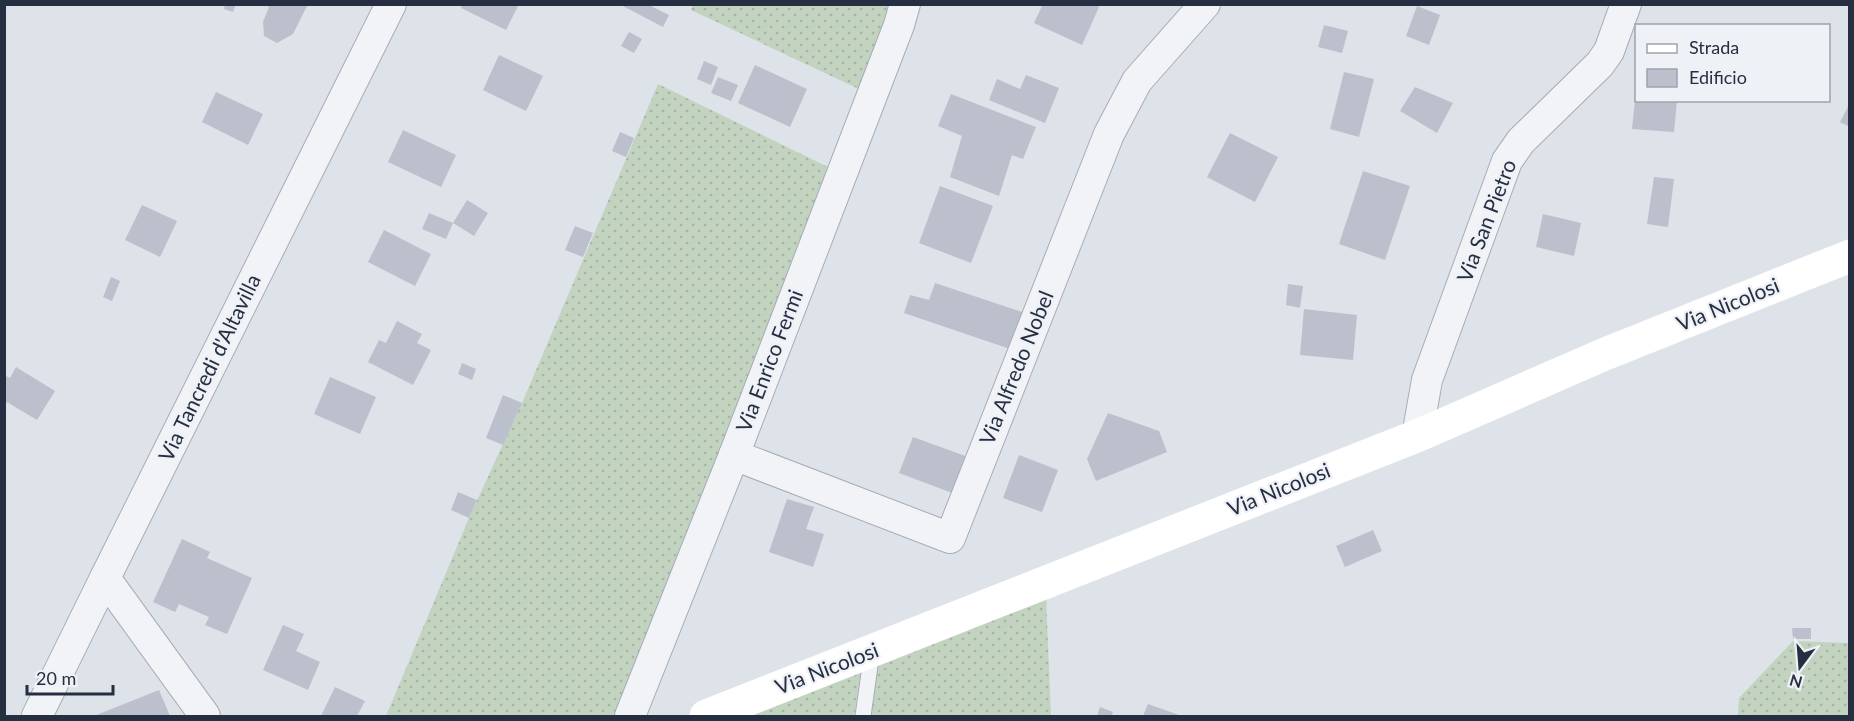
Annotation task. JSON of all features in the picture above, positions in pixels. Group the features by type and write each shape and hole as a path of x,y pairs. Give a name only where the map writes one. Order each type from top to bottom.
{"main road":[{"name":"Via Nicolosi","path":"706,717 1418,436 1605,354 1850,256"}],"street":[{"name":"Via Tancredi d'Altavilla","path":"37,717 391,4"},
{"name":"Via Enrico Fermi","path":"630,717 734,454 899,25 905,4"},
{"name":"Via Alfredo Nobel","path":"734,454 950,538 1109,134 1137,81 1205,4"},
{"name":"Via San Pietro","path":"1418,436 1427,380 1507,161 1521,141 1600,64 1609,51 1626,4"},
{"path":"105,578 205,717"}],"lane":[{"path":"863,717 872,652"}],"green space":[{"path":"693,4 891,5 859,89 691,10"},
{"path":"658,84 832,169 615,716 386,716 469,518 522,403"},
{"path":"1046,598 1051,716 870,716 877,664"},
{"path":"1793,641 1849,643 1849,716 1738,716 1739,698"},
{"path":"861,670 854,716 745,716"}],"building":[{"path":"225,4 236,4 233,12 224,9"},
{"path":"264,4 308,4 293,34 277,43 264,36 263,22 269,7"},
{"path":"463,4 519,4 506,30 461,8"},
{"path":"619,4 647,4 669,15 663,27"},
{"path":"1043,4 1095,4 1099,7 1082,45 1034,23"},
{"path":"1417,6 1440,15 1429,45 1406,36"},
{"path":"1324,25 1348,31 1342,53 1318,47"},
{"path":"629,32 642,39 634,53 621,46"},
{"path":"499,55 543,76 526,111 483,90"},
{"path":"704,61 718,67 711,85 697,79"},
{"path":"755,65 807,89 790,127 738,103"},
{"path":"1344,72 1374,79 1359,137 1330,129"},
{"path":"1026,75 1059,88 1045,123 989,100 997,79 1020,89"},
{"path":"718,77 738,85 731,101 711,93"},
{"path":"1415,87 1453,103 1437,133 1400,111"},
{"path":"216,92 263,114 248,145 202,122"},
{"path":"951,94 1036,127 1023,159 1012,155 999,196 950,177 962,136 938,126"},
{"path":"1635,100 1635,102 1677,102 1674,132 1632,129"},
{"path":"1850,103 1850,127 1840,122"},
{"path":"403,130 456,155 441,187 388,162"},
{"path":"620,132 634,138 626,157 612,151"},
{"path":"1230,133 1278,157 1255,202 1207,177"},
{"path":"1363,171 1410,186 1385,260 1339,244"},
{"path":"1654,177 1674,179 1668,227 1647,224"},
{"path":"940,186 993,206 971,263 919,243"},
{"path":"467,200 488,213 474,236 453,223"},
{"path":"142,205 177,221 160,257 125,240"},
{"path":"429,213 453,223 446,239 422,229"},
{"path":"1543,214 1581,223 1574,256 1536,247"},
{"path":"575,226 593,233 583,257 565,250"},
{"path":"384,230 431,254 415,286 368,262"},
{"path":"111,277 120,281 112,301 103,297"},
{"path":"935,283 1025,313 1013,350 904,313 910,295 929,300"},
{"path":"1288,284 1303,286 1300,308 1286,305"},
{"path":"1304,309 1357,315 1353,360 1300,355"},
{"path":"397,321 422,334 417,343 431,350 413,385 368,362 379,340 386,343"},
{"path":"462,363 476,369 472,380 458,374"},
{"path":"16,367 55,391 37,420 7,402 4,406 4,375 10,378"},
{"path":"330,377 376,397 360,434 314,414"},
{"path":"503,395 522,403 503,445 486,438"},
{"path":"1108,413 1159,431 1167,452 1096,481 1087,459"},
{"path":"913,437 968,457 955,494 899,473"},
{"path":"1019,455 1058,470 1042,512 1003,498"},
{"path":"458,492 477,500 469,518 451,510"},
{"path":"787,499 814,507 806,529 824,534 813,567 769,552"},
{"path":"1373,530 1382,551 1345,567 1336,546"},
{"path":"182,539 210,552 207,558 252,578 227,634 205,625 209,617 179,604 175,612 153,602"},
{"path":"283,625 304,634 296,651 320,662 308,690 263,670"},
{"path":"1792,628 1811,628 1811,639 1793,639"},
{"path":"335,687 365,701 357,716 321,716"},
{"path":"159,690 170,716 94,716"},
{"path":"1148,704 1182,716 1143,716"},
{"path":"1100,707 1113,712 1111,716 1097,716"}]}
